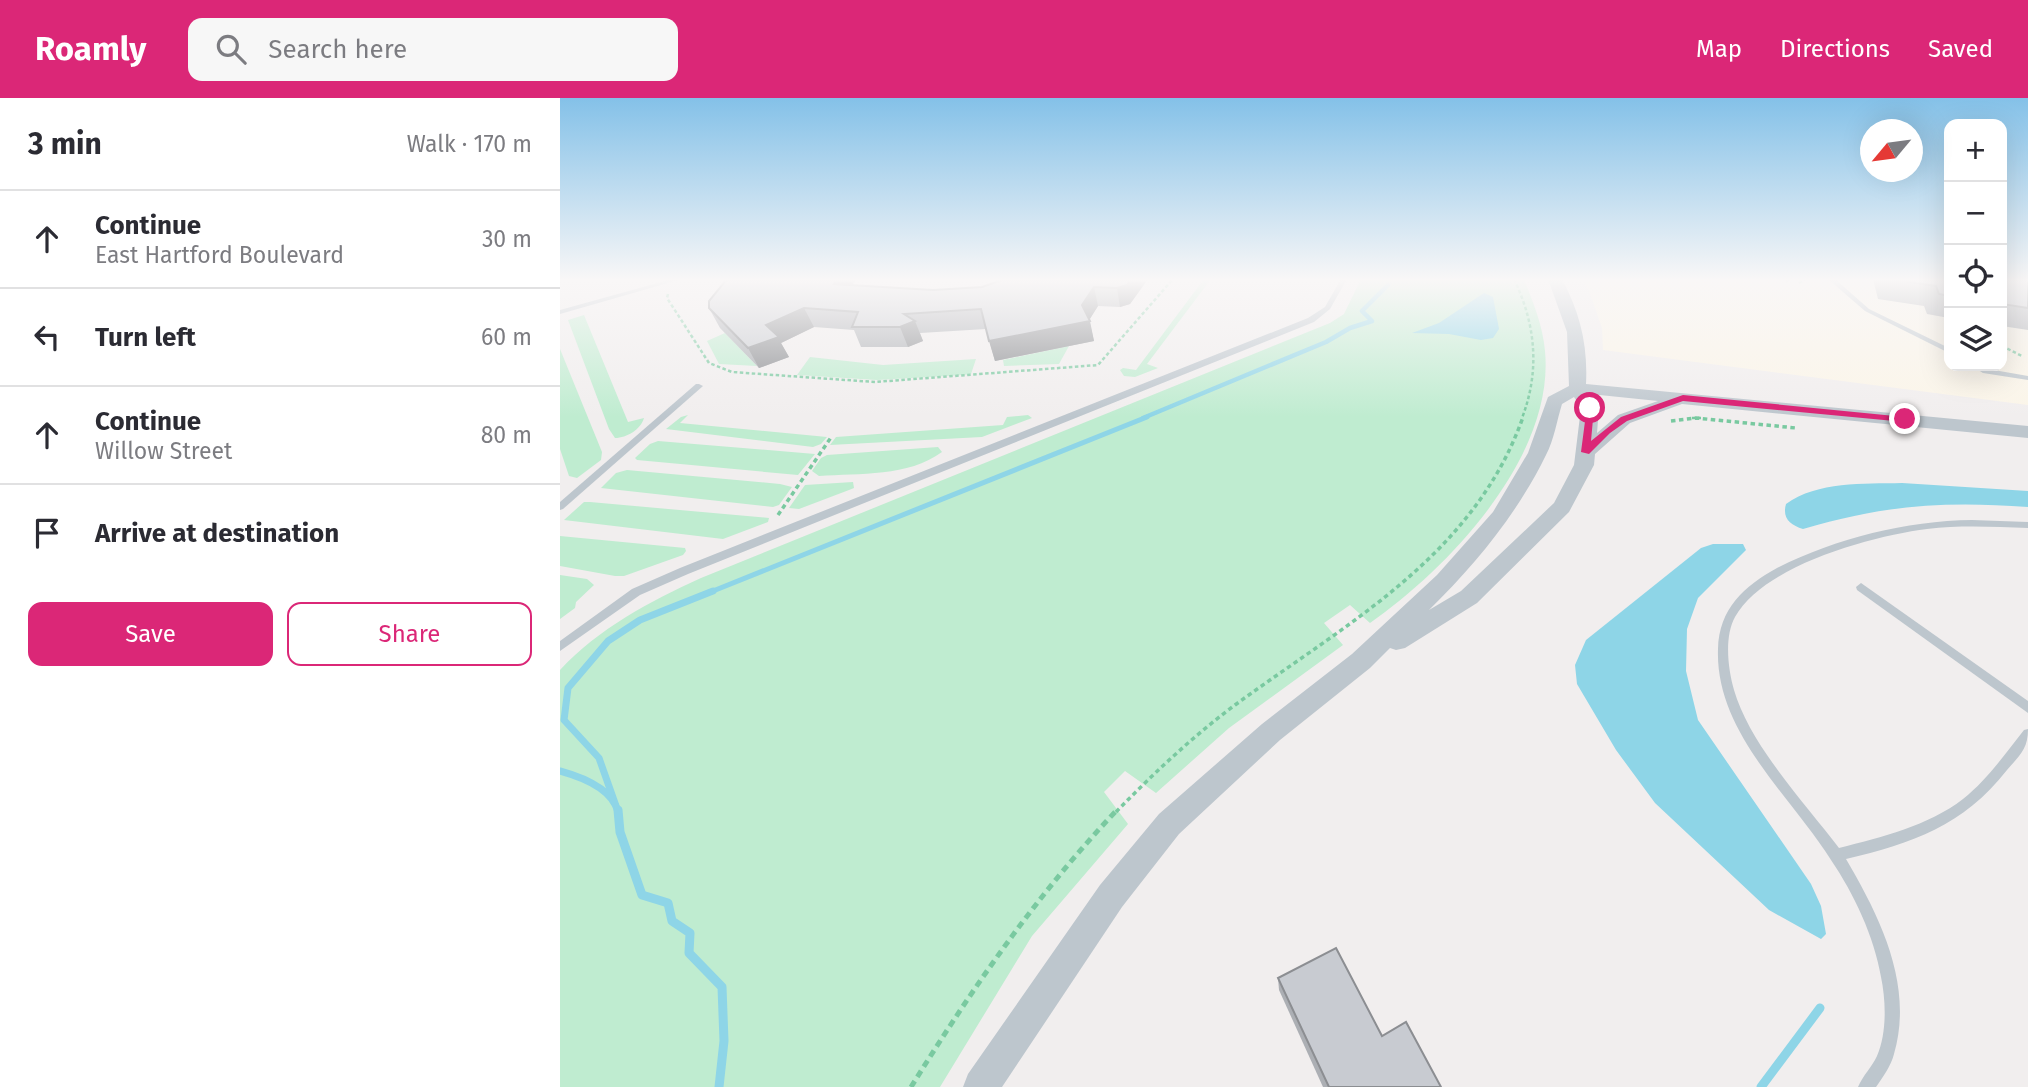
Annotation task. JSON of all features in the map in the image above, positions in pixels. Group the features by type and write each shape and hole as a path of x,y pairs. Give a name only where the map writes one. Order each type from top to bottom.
{"street":[{"path":"1361,661 1469,597 1562,507 1584,465 1590,408 1577,388 1579,364 1576,325"},
{"path":"981,1087 1111,896 1169,824 1271,732 1361,661 1445,581 1501,516 1538,453 1554,401 1577,388 2028,432"},
{"path":"1585,452 1624,419 1683,398"}],"lane":[{"path":"560,647 636,592 1298,325"},
{"path":"1897,325 1944,348"},
{"path":"1986,371 2028,378"},
{"path":"560,507 699,386"},
{"path":"1872,1084 1885,1057 1891,1028 1892,995 1885,953 1866,905 1836,855 1753,742 1730,696 1722,655 1730,614 1762,582 1807,559 1877,534 1952,524 2028,525"},
{"path":"1861,587 2028,708"},
{"path":"1836,855 1893,842 1959,810 1986,785 2028,734"}],"path":[{"path":"685,325 709,363 716,368 732,372 875,382 1098,365 1133,325"},
{"path":"911,1087 945,1031 1028,916 1107,821 1170,760 1232,707 1336,635 1413,574 1478,503 1506,463 1523,425 1533,380 1534,343 1531,325"},
{"path":"2007,348 2022,356"},
{"path":"1663,424 1696,418 1804,429"},
{"path":"778,515 832,436"}],"shaded area":[{"path":"1601,325 1944,325 1944,371 2007,371 2007,325 2028,325 2028,405 1603,350"}],"green space":[{"path":"570,325 588,325 628,422 644,418 637,429 624,436 615,438 609,429"},
{"path":"1170,325 1176,325 1147,364 1158,368 1135,377 1124,376 1120,370 1136,370"},
{"path":"1325,325 1540,325 1545,351 1544,391 1533,430 1515,469 1491,506 1432,572 1370,623 1350,605 1324,623 1343,645 1229,728 1156,793 1125,771 1104,792 1128,824 1032,936 940,1087 560,1087 560,670 591,641 626,617 701,578"},
{"path":"725,333 757,366 719,364 707,341"},
{"path":"1069,346 1059,364 1004,366 1003,360"},
{"path":"560,349 602,452 601,460 577,478 569,476 560,449"},
{"path":"810,357 883,365 976,359 971,374 963,375 877,380 797,375"},
{"path":"688,415 680,423 827,437 821,444 813,447 666,429"},
{"path":"1028,415 1032,418 982,437 830,445 836,437 1003,425 1007,417"},
{"path":"658,441 815,454 798,475 635,458 650,444"},
{"path":"938,447 942,452 929,460 899,470 819,476 812,471 821,458 827,455"},
{"path":"627,470 792,487 779,505 773,507 601,488 616,473"},
{"path":"853,482 854,488 799,509 789,508 805,485"},
{"path":"584,502 769,518 768,522 723,539 564,520"},
{"path":"560,536 685,548 686,551 683,555 624,576 615,576 560,566"},
{"path":"560,575 587,579 594,585 576,602 575,608 560,619"}],"water":[{"path":"1433,325 1498,325 1499,329 1493,338 1481,340 1449,334 1412,333"},
{"path":"1902,483 2028,491 2028,507 1914,507 1861,515 1803,529 1786,517 1786,504 1812,491 1841,485"},
{"path":"1713,544 1743,544 1746,550 1698,598 1687,629 1686,671 1698,720 1811,884 1821,906 1826,934 1821,939 1769,910 1655,803 1616,750 1577,684 1575,665 1586,640 1701,548"}],"building":[{"path":"726,325 766,325 779,337 748,348"},
{"path":"853,325 905,325 900,327"},
{"path":"985,325 1069,325 989,341"},
{"path":"1336,948 1382,1036 1406,1022 1441,1087 1329,1087 1278,978"}],"waterway":[{"path":"1143,418 1326,342 1359,325"},
{"path":"712,591 1147,417"},
{"path":"616,806 599,758 564,720 568,688 608,641 640,620 712,591"},
{"path":"708,593 712,591"},
{"path":"560,771 586,780 603,790 610,796 618,812"},
{"path":"618,810 620,832 642,895 668,903 672,921 690,933 689,953 722,987 724,1041 719,1087"},
{"path":"1761,1087 1820,1008"}],"route":[{"path":"1590,408 1585,452 1624,419 1683,398 1905,419"}]}
